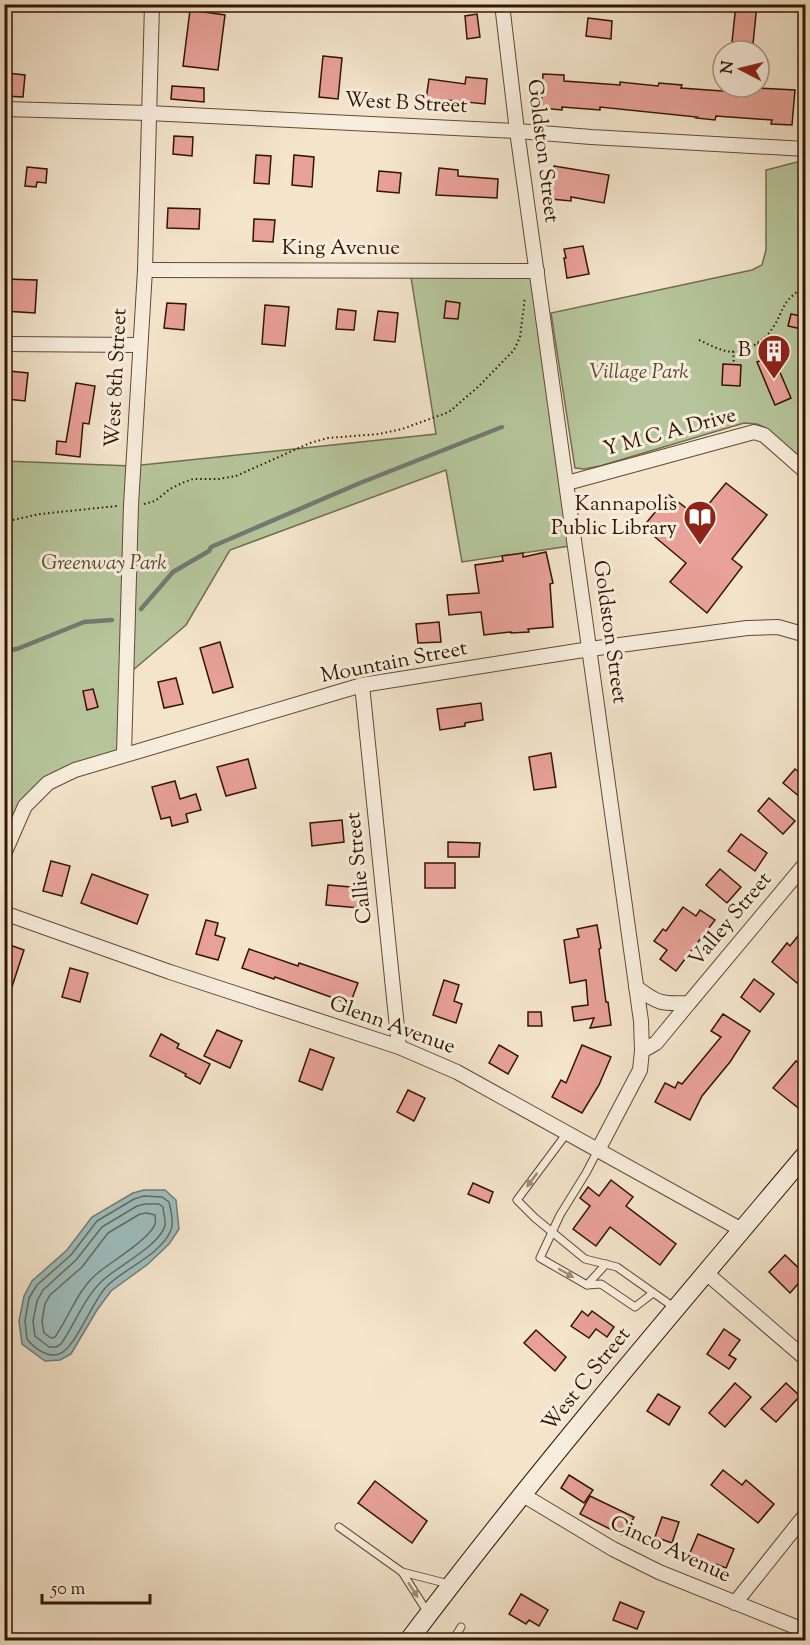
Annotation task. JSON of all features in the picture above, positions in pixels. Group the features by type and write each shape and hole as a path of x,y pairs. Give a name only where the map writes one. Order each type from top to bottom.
{"main road":[{"name":"West C Street","path":"410,1641 523,1495 675,1308 806,1154"}],"street":[{"name":"West 8th Street","path":"124,754 131,505 145,270 152,4"},
{"name":"Goldston Street","path":"502,4 517,131 642,1020 642,1051"},
{"name":"West B Street","path":"4,109 148,113 517,131 806,149"},
{"name":"King Avenue","path":"145,270 537,271"},
{"path":"4,344 139,345"},
{"name":"Y M C A Drive","path":"567,483 754,432 764,435 806,472"},
{"name":"Mountain Street","path":"4,854 24,806 48,783 75,770 362,685 590,649 747,628 778,627 806,636"},
{"name":"Callie Street","path":"362,685 399,1047"},
{"name":"Valley Street","path":"642,1051 656,1043 806,863"},
{"name":"Glenn Avenue","path":"4,913 170,972 399,1047 457,1072 742,1230"},
{"path":"636,987 653,1000 689,1003"},
{"path":"598,1150 640,1070 642,1051"},
{"path":"705,1272 806,1359"},
{"name":"Cinco Avenue","path":"523,1495 622,1554 680,1581 806,1631"},
{"path":"735,1603 806,1514"}],"lane":[{"path":"567,1133 517,1200 585,1259 617,1267 675,1308"},
{"path":"598,1150 560,1215 540,1258 587,1285 601,1284 635,1307 653,1293"},
{"path":"587,1285 606,1264"},
{"path":"339,1527 402,1572 452,1585"},
{"path":"402,1572 429,1614"},
{"path":"453,1641 461,1627"}],"path":[{"path":"699,340 728,352 742,350 758,343 775,325 783,305 798,291"},
{"path":"4,522 40,514 155,501 170,489 193,479 236,476 310,443 328,438 379,434 402,429 448,412 508,357 520,337 526,295 530,292 541,294"},
{"path":"758,343 766,359"},
{"path":"733,351 734,364"}],"green space":[{"name":"Village Park","path":"805,160 805,464 766,428 757,424 744,423 600,466 575,468 551,313 752,270 762,265 766,250 766,170"},
{"name":"Greenway Park","path":"410,271 537,271 576,545 462,562 446,470 230,550 186,625 126,676 124,754 68,774 25,806 5,854 5,461 132,466 436,434"}],"water":[{"path":"144,1190 165,1190 176,1200 179,1229 169,1244 148,1264 111,1291 71,1354 60,1360 45,1361 22,1344 19,1321 24,1296 32,1281 67,1250 92,1217 133,1193"}],"building":[{"path":"736,4 757,4 754,39 732,39"},
{"path":"190,10 225,15 218,70 183,66"},
{"path":"477,14 480,37 467,39 465,16"},
{"path":"588,18 612,21 611,39 586,36"},
{"path":"323,56 342,58 338,99 319,97"},
{"path":"7,73 25,75 23,97 5,96"},
{"path":"543,74 564,75 564,81 620,85 620,82 658,86 659,83 682,85 681,88 711,90 711,99 771,99 771,89 795,90 792,125 771,124 772,120 716,116 715,120 600,107 600,110 541,108"},
{"path":"466,77 487,79 485,104 447,100 446,103 426,99 429,79 465,84"},
{"path":"172,86 204,88 204,102 171,99"},
{"path":"174,136 193,137 192,156 173,154"},
{"path":"256,155 271,156 269,184 254,183"},
{"path":"294,155 314,157 312,187 292,185"},
{"path":"554,166 609,175 604,203 571,197 571,201 551,199"},
{"path":"27,167 47,169 46,183 37,182 36,187 25,186"},
{"path":"439,168 458,170 458,176 498,179 497,198 436,195"},
{"path":"379,171 401,173 399,193 377,191"},
{"path":"168,208 200,209 199,229 167,228"},
{"path":"254,219 275,220 273,242 253,241"},
{"path":"583,246 589,274 567,278 564,249"},
{"path":"4,279 37,280 35,313 4,311"},
{"path":"446,301 460,303 458,319 444,318"},
{"path":"167,303 186,304 184,330 164,328"},
{"path":"265,305 289,307 285,346 262,344"},
{"path":"338,309 356,311 354,330 336,329"},
{"path":"378,311 398,313 395,342 374,340"},
{"path":"791,314 806,317 806,330 788,326"},
{"name":"B","path":"773,356 791,398 775,405 757,362"},
{"path":"723,364 741,365 740,386 722,385"},
{"path":"9,371 28,373 25,401 7,399"},
{"path":"76,383 95,386 89,424 83,423 80,457 56,454 57,441 66,442"},
{"name":"Kannapolis Public Library","path":"726,483 767,515 732,559 742,567 707,613 670,582 686,563 643,527 669,495 698,517"},
{"path":"546,552 553,583 550,584 553,627 528,629 529,632 484,635 481,612 449,615 447,595 479,593 475,565 503,561 502,556 523,553 523,557"},
{"path":"439,622 441,642 418,643 416,624"},
{"path":"220,642 233,687 213,693 200,648"},
{"path":"176,678 183,704 164,708 158,682"},
{"path":"93,689 98,707 87,710 83,691"},
{"path":"481,703 483,720 440,730 437,709"},
{"path":"551,753 556,787 534,790 529,757"},
{"path":"248,759 256,788 226,796 217,767"},
{"path":"795,769 806,777 806,802 783,783"},
{"path":"175,781 180,799 196,794 201,810 186,814 188,822 172,826 170,817 161,819 152,787"},
{"path":"769,798 795,821 783,834 758,811"},
{"path":"342,820 344,842 312,846 310,823"},
{"path":"741,834 767,853 755,871 728,851"},
{"path":"448,842 480,843 479,857 448,857"},
{"path":"51,861 70,866 62,896 43,891"},
{"path":"425,863 455,863 455,888 425,888"},
{"path":"720,869 741,887 727,903 706,885"},
{"path":"92,874 148,895 137,924 81,903"},
{"path":"328,885 362,888 360,908 326,905"},
{"path":"683,907 696,916 700,910 715,920 676,971 660,959 667,950 654,941 663,929 666,931"},
{"path":"206,920 218,923 215,935 225,938 218,960 196,954"},
{"path":"597,925 611,1025 590,1028 594,1018 574,1021 572,1007 588,1005 586,980 570,983 564,940 579,937 577,929"},
{"path":"806,926 806,958 801,964 806,968 806,973 797,983 772,962 787,943 790,946"},
{"path":"4,943 24,950 7,1002 4,1002"},
{"path":"249,949 358,983 350,1004 275,977 274,979 242,968"},
{"path":"70,968 88,973 80,1002 62,997"},
{"path":"754,979 774,994 760,1012 741,997"},
{"path":"444,980 459,985 454,1001 462,1004 456,1023 433,1015"},
{"path":"528,1012 541,1012 542,1026 528,1026"},
{"path":"723,1014 750,1031 730,1062 702,1096 690,1120 655,1102 665,1083 675,1088 678,1082 682,1084 721,1037 711,1031"},
{"path":"217,1030 242,1041 230,1068 204,1056"},
{"path":"161,1034 179,1044 177,1048 210,1064 200,1084 185,1076 186,1074 150,1056"},
{"path":"499,1045 518,1056 508,1074 489,1063"},
{"path":"582,1045 611,1057 599,1085 582,1113 552,1097 561,1080 566,1083"},
{"path":"310,1049 334,1058 322,1090 299,1081"},
{"path":"796,1061 806,1067 806,1114 773,1088"},
{"path":"408,1090 425,1098 414,1121 397,1112"},
{"path":"611,1180 633,1197 626,1206 676,1244 660,1265 610,1227 596,1246 573,1229 590,1206 580,1198 588,1187 599,1196"},
{"path":"473,1183 493,1192 489,1203 468,1194"},
{"path":"785,1255 806,1275 790,1293 769,1272"},
{"path":"582,1311 588,1316 592,1311 614,1327 607,1337 596,1329 589,1338 571,1326"},
{"path":"724,1329 740,1340 729,1355 736,1359 729,1369 707,1354"},
{"path":"536,1330 566,1357 555,1371 524,1343"},
{"path":"735,1383 751,1397 725,1427 709,1413"},
{"path":"786,1383 800,1396 776,1422 761,1409"},
{"path":"658,1394 680,1407 669,1425 647,1411"},
{"path":"723,1470 742,1485 746,1480 774,1504 758,1523 711,1485"},
{"path":"569,1475 593,1490 584,1503 561,1488"},
{"path":"375,1481 427,1521 412,1543 358,1503"},
{"path":"590,1496 634,1517 624,1536 580,1514"},
{"path":"662,1517 679,1522 672,1543 655,1537"},
{"path":"698,1534 734,1549 726,1568 715,1564 713,1568 698,1562 700,1558 690,1553"},
{"path":"521,1594 548,1610 539,1626 529,1620 526,1624 509,1614"},
{"path":"620,1602 644,1612 637,1629 613,1620"}],"waterway":[{"path":"141,609 173,572 209,551 211,547 360,483 502,427"},
{"path":"4,651 17,649 84,622 112,620"}],"place":[{"name":"B","path":"774,380"},
{"name":"Kannapolis Public Library","path":"700,546"}]}
